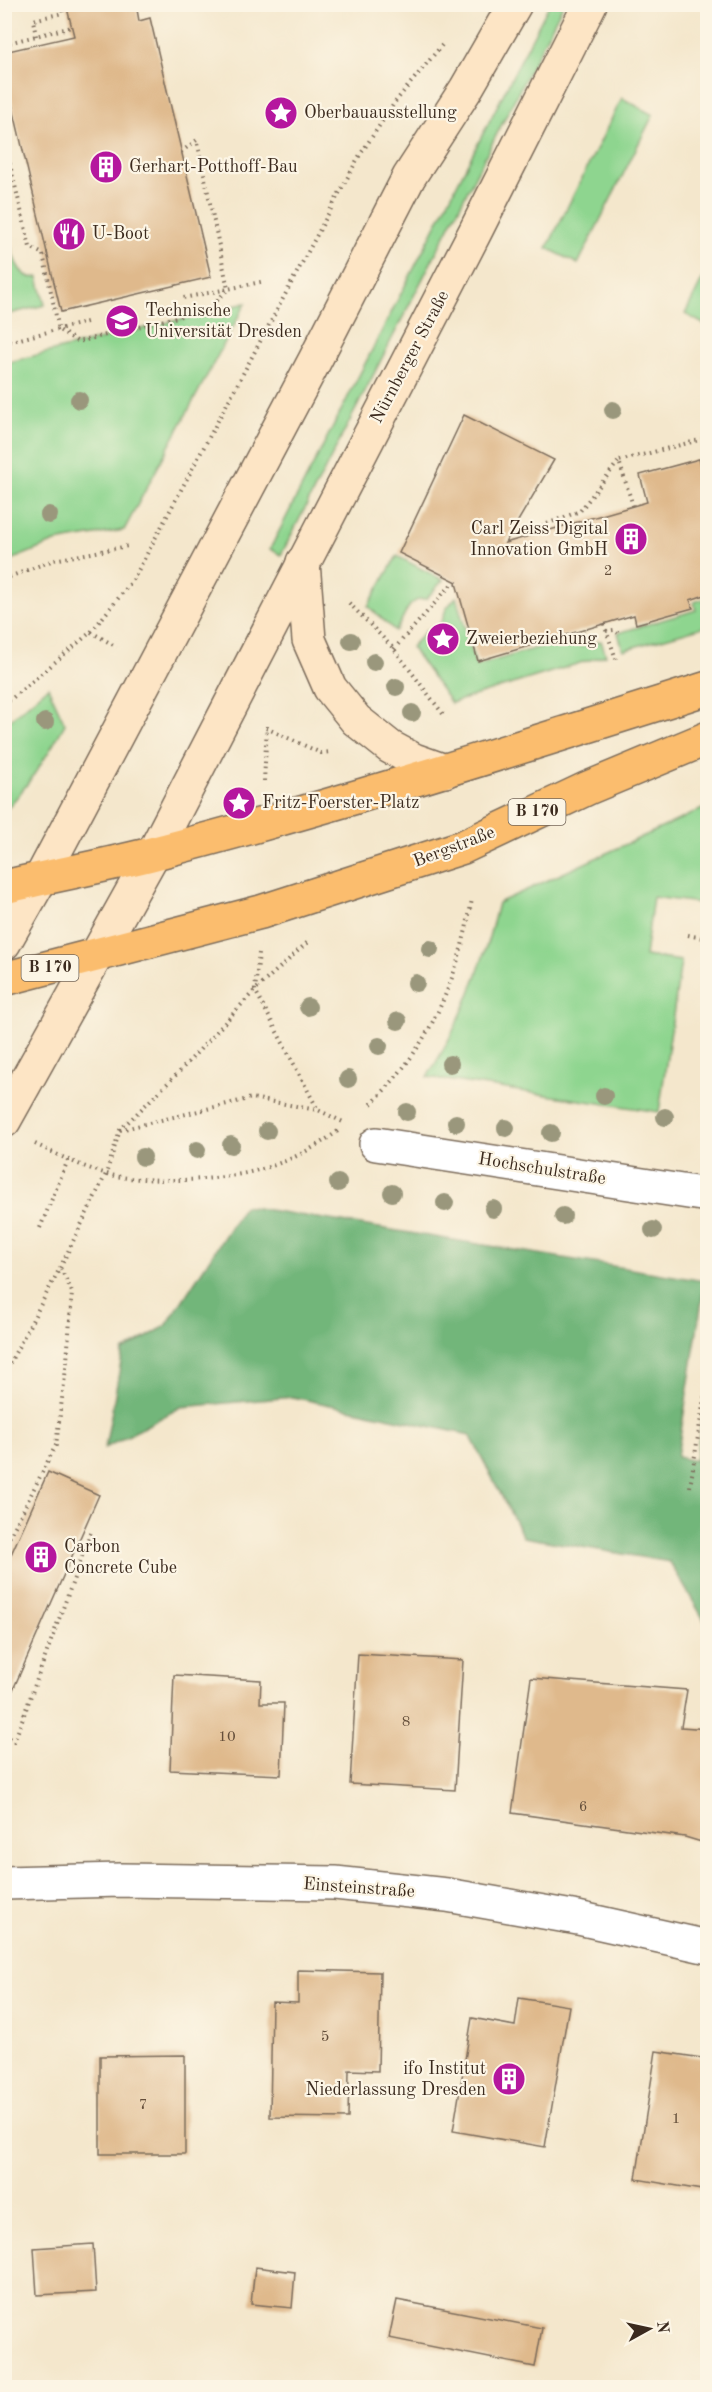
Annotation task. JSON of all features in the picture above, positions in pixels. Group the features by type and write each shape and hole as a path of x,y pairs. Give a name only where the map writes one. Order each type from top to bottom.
{"main road":[{"path":"4,943 41,878 315,360 409,177 466,89 515,4"},
{"name":"Nürnberger Straße","path":"153,854 475,232 590,4"},
{"path":"303,562 309,640 330,688 356,720 390,747 414,760 444,771"},
{"path":"4,887 153,854 444,771 708,688"},
{"name":"Bergstraße","path":"96,957 261,912 463,847 588,788 708,738"},
{"path":"4,1121 153,854"},
{"name":"B 170","path":"4,979 96,957"}],"street":[{"name":"Hochschulstraße","path":"376,1144 708,1195"},
{"name":"Einsteinstraße","path":"4,1883 121,1880 335,1883 456,1897 578,1918 708,1947"}],"path":[{"path":"36,36 33,20 63,13 61,4"},
{"path":"4,44 72,27"},
{"path":"4,705 91,632 133,580 358,158 395,102 446,40"},
{"path":"4,140 30,247 45,254 59,330 78,342 209,309 228,289"},
{"path":"181,152 197,140 228,289"},
{"path":"183,298 265,281"},
{"path":"4,343 91,321"},
{"path":"513,535 580,511 619,461 706,438 708,442"},
{"path":"619,461 633,506"},
{"path":"4,579 54,560 128,546"},
{"path":"394,649 452,585"},
{"path":"349,603 394,649 443,714"},
{"path":"604,624 616,659"},
{"path":"606,631 615,630 618,633"},
{"path":"263,792 266,728"},
{"path":"364,1110 398,1077 438,1014 454,977 465,939 472,898"},
{"path":"688,935 708,939"},
{"path":"258,962 255,990 318,1110"},
{"path":"4,1374 106,1174 120,1130 179,1072 255,990"},
{"path":"40,1228 68,1160 106,1174 149,1179 223,1179 259,1171 290,1159 321,1144 347,1124 318,1110 252,1098 120,1130"},
{"path":"4,1548 56,1445 67,1361 72,1292 60,1268"},
{"path":"690,1487 708,1373"},
{"path":"4,1734 14,1742 92,1528"}],"green space":[{"path":"549,5 563,5 281,555 270,549"},
{"path":"622,98 653,115 578,264 547,248"},
{"path":"4,218 10,246 18,265 23,273 30,277 38,277 45,305 5,315"},
{"path":"707,270 707,326 685,314"},
{"path":"246,303 124,530 55,542 11,560 4,529 5,363"},
{"path":"397,556 443,580 426,599 414,602 410,606 395,631 368,606"},
{"path":"456,597 476,666 570,638 573,638 580,647 601,641 606,655 451,703 411,647 426,631 437,627 446,609"},
{"path":"707,598 707,626 623,650 618,633 696,610 694,602"},
{"path":"48,687 65,724 38,769 5,811 5,724"},
{"path":"707,807 707,904 653,897 645,956 681,961 659,1112 427,1077 451,1036 470,993 498,903"},
{"path":"244,1206 705,1281 677,1457 707,1463 707,1625 670,1562 523,1537 470,1435 293,1397 181,1407 105,1448 123,1351 166,1326"},
{"path":"703,1414 707,1415 707,1463 695,1461"}],"building":[{"name":"Gerhart-Potthoff-Bau","path":"66,4 136,4 139,21 150,18 211,277 61,312 4,70 4,52 74,36"},
{"name":"Carl Zeiss Digital Innovation GmbH","path":"464,415 554,460 505,543 647,502 640,475 699,459 708,488 708,594 690,600 693,608 636,624 634,615 478,661 457,582 399,553"},
{"name":"Carbon Concrete Cube","path":"48,1472 99,1495 4,1710 4,1570"},
{"path":"358,1654 463,1660 455,1790 350,1784"},
{"path":"174,1675 261,1680 260,1703 284,1703 281,1775 170,1770"},
{"path":"531,1678 687,1690 681,1727 708,1729 708,1844 685,1837 512,1813"},
{"path":"298,1970 380,1972 378,2071 349,2070 348,2118 270,2117 272,2002 298,2003"},
{"name":"ifo Institut Niederlassung Dresden","path":"519,1998 569,2006 545,2147 453,2131 472,2018 515,2026"},
{"path":"656,2051 708,2059 708,2191 636,2179"},
{"path":"185,2055 185,2154 100,2154 100,2056"},
{"path":"93,2244 96,2292 37,2295 34,2248"},
{"path":"255,2267 295,2272 292,2308 251,2304"},
{"path":"397,2300 542,2328 535,2367 389,2338"}],"place":[{"name":"Oberbauausstellung","path":"281,113"},
{"name":"Gerhart-Potthoff-Bau","path":"106,167"},
{"name":"U-Boot","path":"69,234"},
{"name":"Technische Universität Dresden","path":"122,321"},
{"name":"Carl Zeiss Digital Innovation GmbH","path":"631,539"},
{"name":"Zweierbeziehung","path":"443,639"},
{"name":"Fritz-Foerster-Platz","path":"239,803"},
{"name":"Carbon Concrete Cube","path":"41,1557"},
{"name":"ifo Institut Niederlassung Dresden","path":"509,2079"}]}
